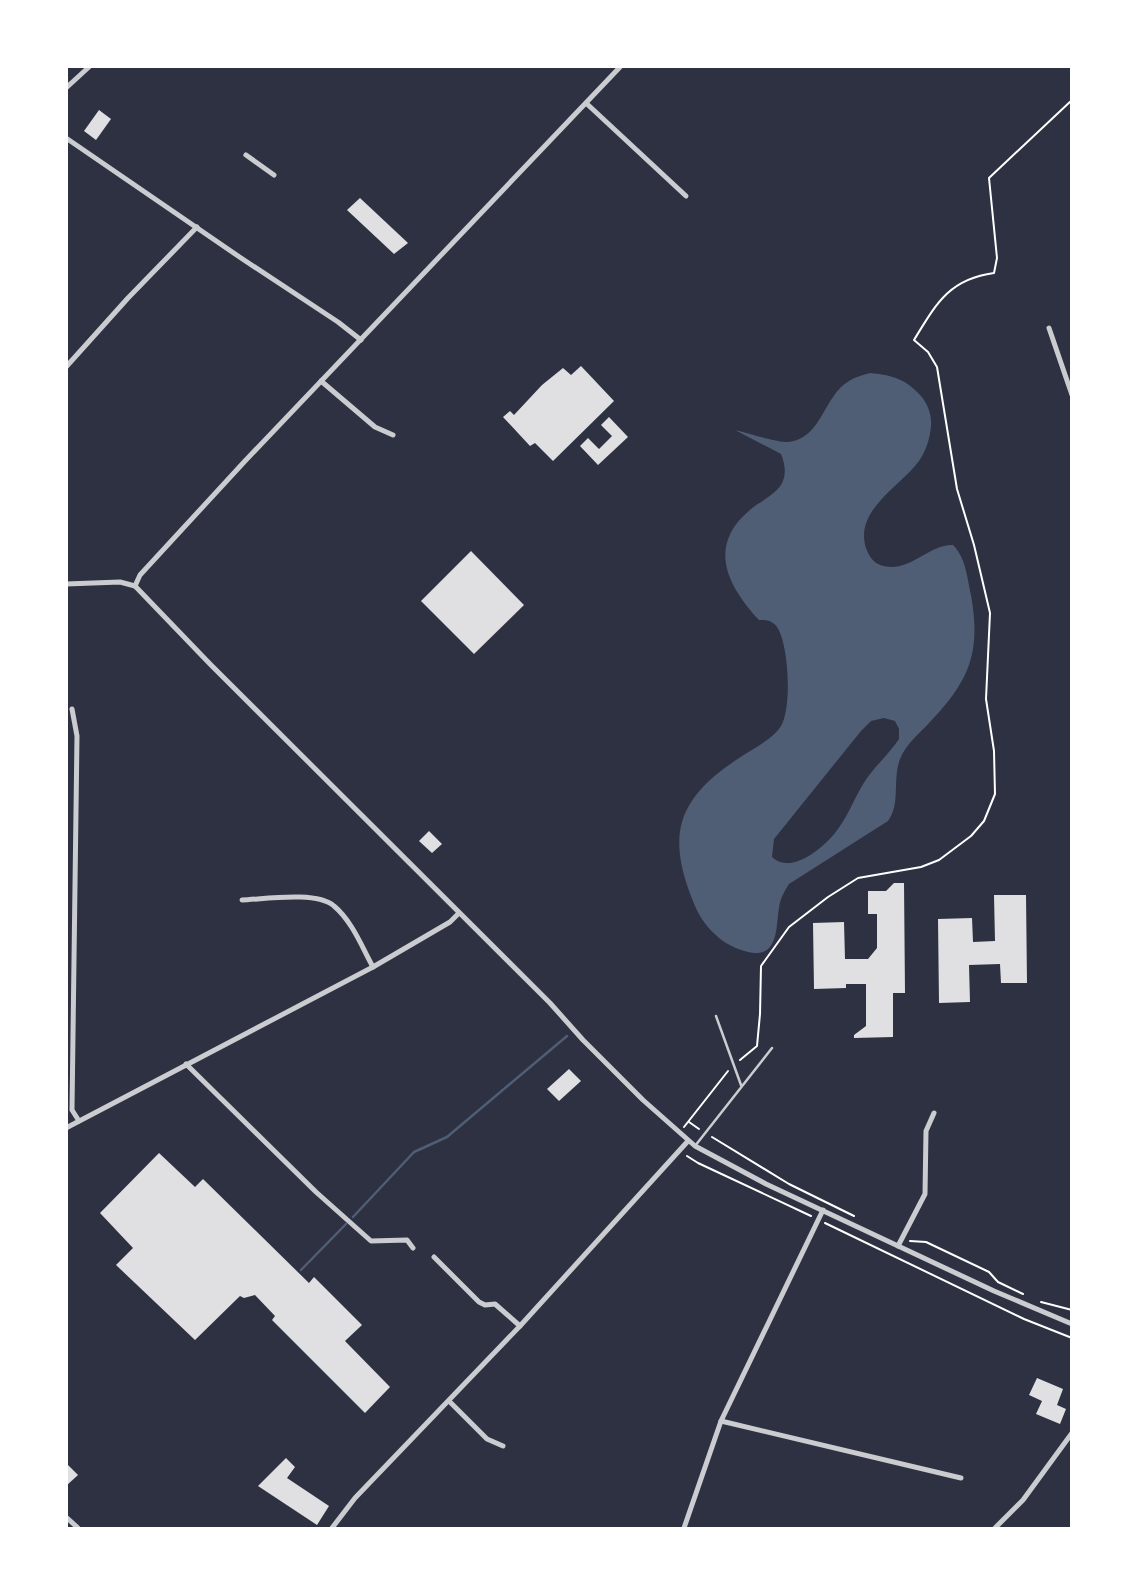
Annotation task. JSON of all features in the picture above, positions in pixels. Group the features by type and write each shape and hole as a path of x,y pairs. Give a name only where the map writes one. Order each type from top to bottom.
{"street":[{"path":"66,88 90,66"},
{"path":"135,586 140,575 164,548 621,66"},
{"path":"586,103 686,196"},
{"path":"66,138 361,340"},
{"path":"246,155 274,175"},
{"path":"66,367 197,227"},
{"path":"1049,328 1072,395"},
{"path":"321,381 375,427 393,435"},
{"path":"66,584 120,582 135,586 550,1003 583,1040 688,1141 746,1174 994,1291 1072,1324"},
{"path":"72,709 77,736 72,1110 79,1121"},
{"path":"242,900 314,898 333,904 346,919 373,967"},
{"path":"66,1128 373,967 450,922 459,913"},
{"path":"186,1064 316,1192 371,1241 407,1240 413,1248"},
{"path":"898,1246 925,1194 926,1131 934,1113"},
{"path":"332,1528 355,1498 520,1326 688,1141"},
{"path":"684,1528 721,1421 823,1210"},
{"path":"434,1257 479,1302 485,1305 495,1304 520,1326"},
{"path":"449,1401 487,1439 503,1446"},
{"path":"721,1421 961,1478"},
{"path":"995,1528 1023,1500 1072,1433"},
{"path":"66,1517 78,1528"}],"lane":[{"path":"716,1016 741,1085"},
{"path":"695,1146 772,1048"}],"path":[{"path":"853,1215 789,1184 688,1122 733,1065 757,1046 761,966 789,927 828,897 859,878 913,869 939,860 971,835 984,821 992,805 995,794 995,751 986,699 990,612 957,489 937,367 928,352 914,340 934,308 956,285 974,276 994,274 997,258 989,178 1072,100"},
{"path":"681,1149 698,1163 1024,1319 1072,1338"},
{"path":"902,1239 926,1242 989,1272 998,1282 1027,1296"},
{"path":"1036,1301 1072,1310"}],"water":[{"path":"870,373 892,377 910,386 926,403 931,422 930,435 919,461 872,511 864,534 867,550 878,564 888,567 908,563 934,549 953,545 963,562 971,595 974,615 973,649 969,664 955,692 909,744 900,759 894,807 888,821 789,884 780,902 772,944 762,952 744,951 711,931 699,915 686,882 679,840 689,805 701,789 739,758 772,736 781,726 787,705 788,676 781,636 773,623 759,620 738,593 730,579 725,550 737,523 781,485 784,466 781,454 735,430 784,442 800,439 816,425 841,387","holes":["884,718 895,721 899,729 899,739 865,781 835,833 814,852 797,862 780,862 772,857 774,839 861,731 871,721"]}],"building":[{"path":"99,110 111,119 96,140 84,131"},
{"path":"360,198 408,243 394,254 347,210"},
{"path":"581,366 614,401 553,461 535,443 530,446 503,417 510,411 514,415 542,385 563,368 571,375"},
{"path":"609,417 628,437 598,465 580,446 588,438 599,449 612,436 601,425"},
{"path":"471,551 524,605 474,654 421,601"},
{"path":"429,831 442,844 432,853 419,841"},
{"path":"894,883 904,883 905,993 893,993 893,1037 854,1038 854,1035 866,1026 866,984 814,989 813,923 844,922 845,959 868,959 877,948 877,914 868,914 868,891 886,891"},
{"path":"994,895 1026,895 1027,983 1001,983 1000,964 969,965 970,1002 939,1003 938,919 972,918 973,942 995,941"},
{"path":"569,1069 581,1081 559,1101 547,1089"},
{"path":"159,1153 195,1187 203,1179 309,1283 314,1277 362,1325 345,1341 390,1387 365,1413 272,1320 275,1316 255,1295 244,1298 240,1296 195,1340 116,1265 133,1248 100,1213"},
{"path":"1037,1378 1063,1389 1057,1405 1066,1409 1060,1424 1036,1414 1042,1401 1029,1395"},
{"path":"286,1458 295,1467 287,1478 329,1506 317,1525 258,1486"},
{"path":"66,1466 78,1475 66,1486"}],"waterway":[{"path":"353,1217 414,1152 447,1137 567,1036"},
{"path":"301,1270 346,1224"}]}
